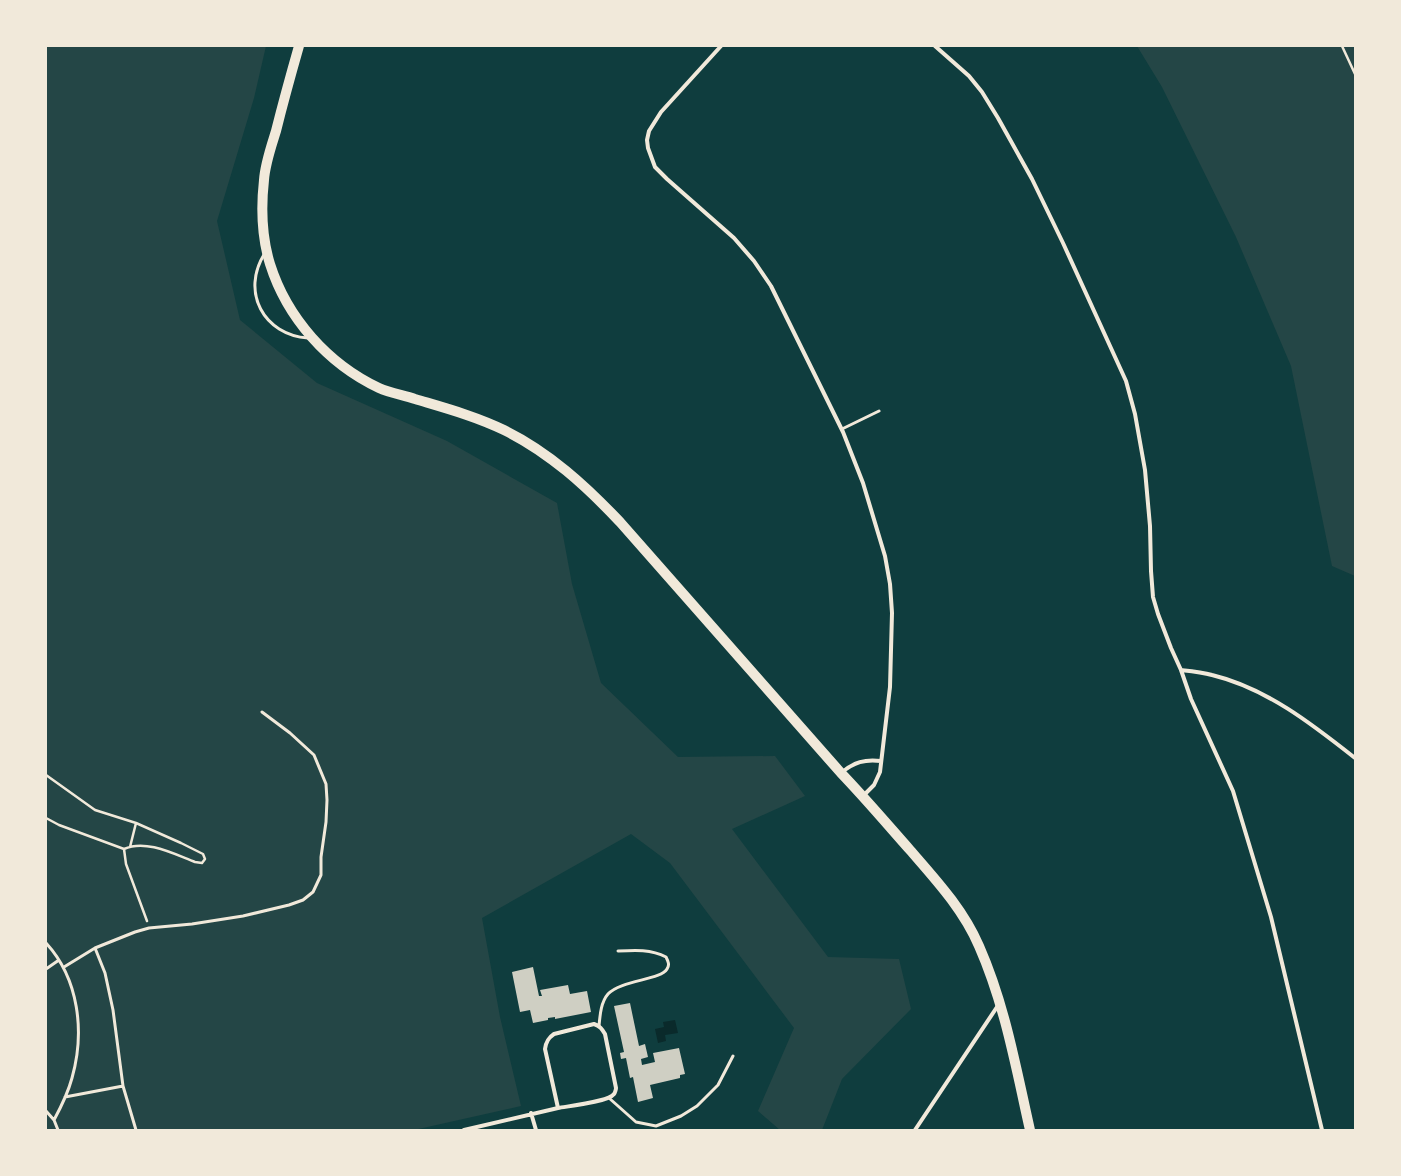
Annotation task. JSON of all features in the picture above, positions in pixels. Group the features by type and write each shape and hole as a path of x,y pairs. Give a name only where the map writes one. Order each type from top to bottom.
{"main road":[{"path":"299,46 264,180 263,222 270,264 281,291 297,318 312,338 329,354 349,370 380,388 470,416 505,430 538,450 563,468 593,493 620,522 863,796 946,892 964,918 979,945 1000,1002 1012,1046 1030,1130"}],"street":[{"path":"721,46 661,112 654,122 649,131 647,140 649,154 655,167 667,180 734,238 754,261 771,286 842,429 863,483 885,556 890,584 892,613 890,688 881,761 877,780 863,796"},
{"path":"935,46 969,76 982,92 998,118 1032,179 1060,236 1126,381 1135,414 1145,470 1150,526 1153,597 1191,700 1233,791 1271,916 1322,1130"},
{"path":"1181,670 1211,674 1256,691 1319,730 1355,758"},
{"path":"841,773 857,762 874,760 881,761"},
{"path":"915,1130 1000,1002"},
{"path":"464,1130 531,1113 581,1105 609,1098 614,1094 616,1088 605,1034 599,1026 594,1024 554,1034 546,1042 544,1049 558,1108"},
{"path":"531,1113 536,1130"}],"lane":[{"path":"267,250 260,259 254,284 259,308 275,327 286,334 297,338 312,338"},
{"path":"842,429 879,411"},
{"path":"64,967 95,948 135,932 149,928 192,924 243,916 289,905 303,900 314,892 321,875 321,858 327,807 326,784 314,755 290,732 262,712"},
{"path":"46,943 64,967 71,983 77,1012 78,1034 77,1057 72,1079 54,1120"},
{"path":"95,948 105,973 113,1010 123,1086 136,1130"},
{"path":"599,1026 602,1006 609,994 625,984 660,975 667,971 669,965 666,957 658,953 644,950 618,951"},
{"path":"46,970 59,960"},
{"path":"609,1098 636,1122 656,1126 681,1116 697,1106 718,1085 733,1056"},
{"path":"65,1097 123,1086"},
{"path":"46,1110 54,1120 58,1130"}],"path":[{"path":"1342,46 1355,74"},
{"path":"46,775 95,810 136,823 196,850 203,854 205,860 200,863 148,846 130,847 124,849 59,825 46,818"},
{"path":"130,847 136,823"},
{"path":"124,849 126,864 149,928"}],"shaded area":[{"path":"46,46 266,46 254,98 217,221 240,320 317,383 447,441 557,503 572,584 601,683 678,757 775,756 805,796 732,829 828,957 899,959 911,1009 842,1079 822,1130 780,1130 758,1111 794,1028 670,863 631,834 482,918 500,1017 521,1106 414,1130 46,1130"},
{"path":"1137,46 1355,46 1355,576 1332,566 1291,366 1236,237 1162,87"},
{"path":"675,1020 678,1033 665,1035 666,1041 658,1043 655,1029 664,1027 663,1022"}],"building":[{"path":"533,967 539,996 542,996 540,990 568,985 570,994 587,991 591,1012 555,1019 555,1017 548,1018 548,1020 533,1023 530,1010 520,1012 512,972"},
{"path":"630,1003 639,1046 645,1044 648,1057 641,1059 642,1065 655,1062 653,1053 679,1048 685,1074 680,1075 680,1078 650,1085 653,1098 638,1102 633,1077 630,1078 626,1058 621,1059 620,1053 624,1052 614,1006"}]}
